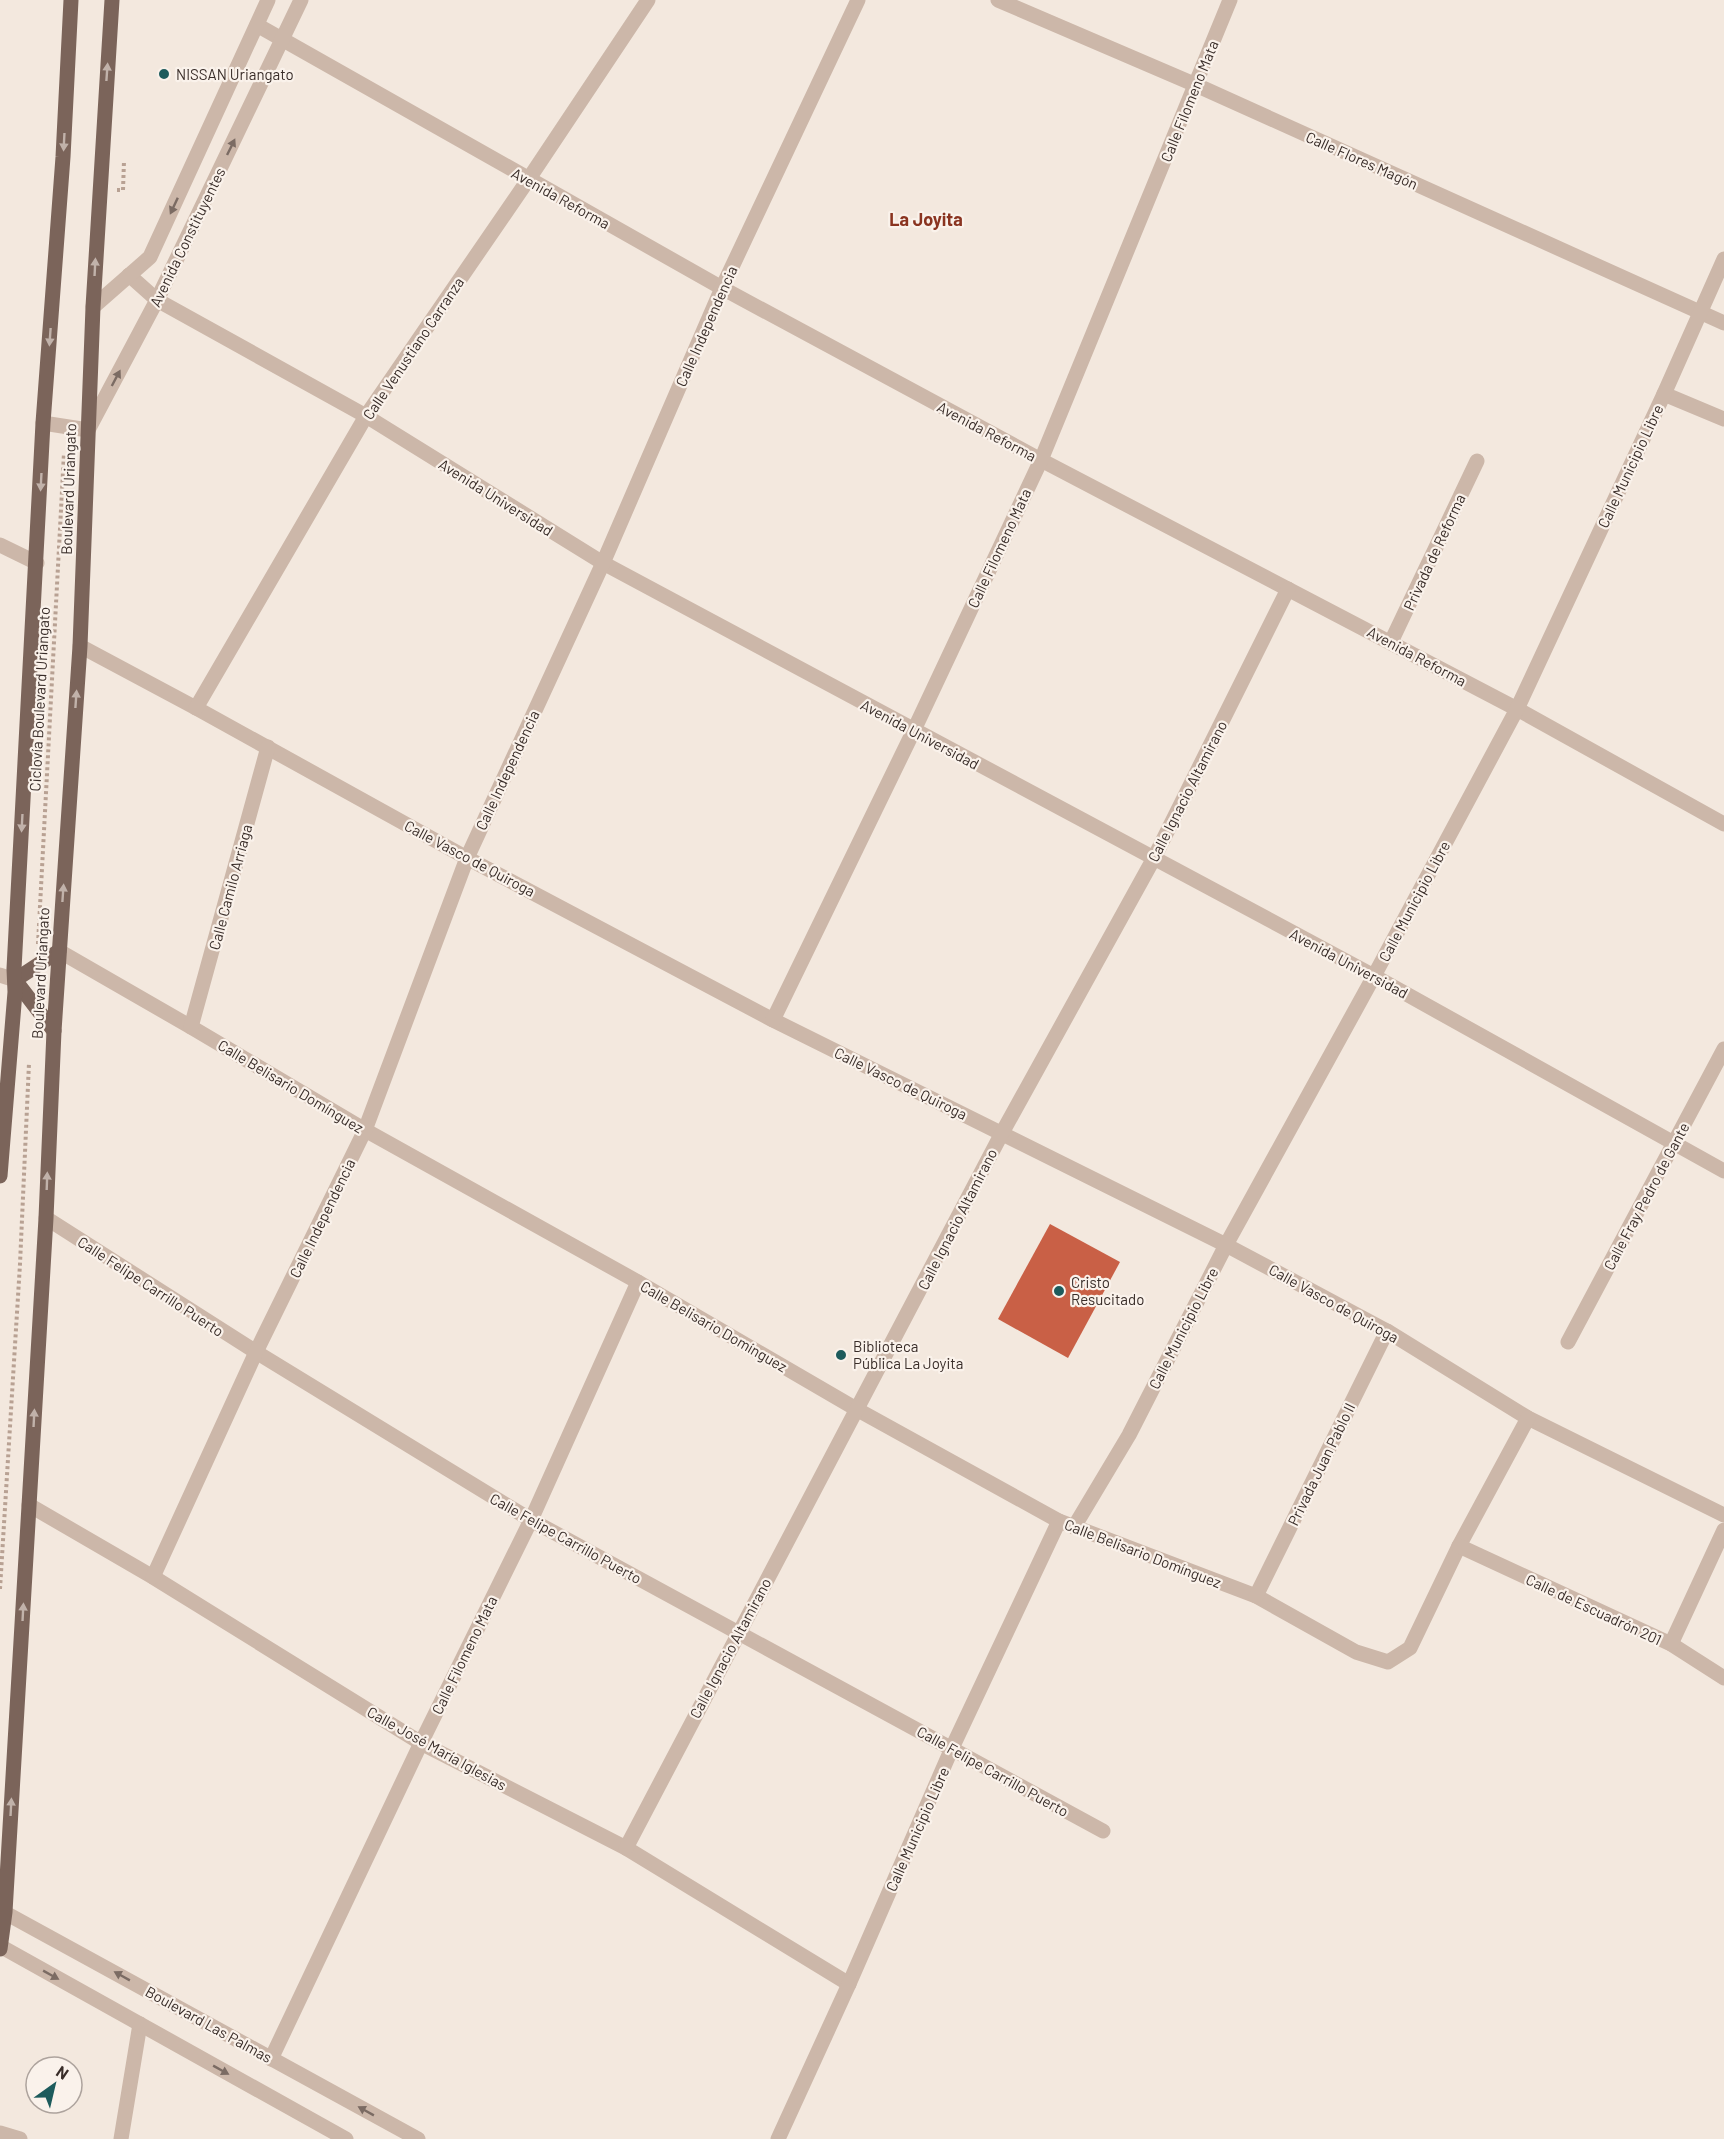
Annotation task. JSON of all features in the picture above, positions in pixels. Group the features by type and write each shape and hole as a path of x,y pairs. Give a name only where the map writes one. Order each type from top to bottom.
{"main road":[{"name":"Boulevard Uriangato","path":"0,1176 5,980 37,563 43,423 72,0"},
{"name":"Boulevard Uriangato","path":"0,1947 46,1218 58,951 80,646 93,308 112,0"},
{"path":"54,1031 5,980 58,951"}],"street":[{"name":"Avenida Constituyentes","path":"93,308 150,257 268,0"},
{"name":"Avenida Constituyentes","path":"88,430 157,300 301,0"},
{"name":"Calle Venustiano Carranza","path":"196,708 366,416 648,0"},
{"name":"Calle Independencia","path":"153,1577 256,1352 365,1130 467,858 603,563 722,288 858,0"},
{"name":"Calle Flores Magón","path":"998,0 1196,85 1724,324"},
{"name":"Calle Filomeno Mata","path":"773,1020 914,730 1041,459 1230,0"},
{"name":"Avenida Reforma","path":"256,25 722,288 1041,459 1517,709 1724,824"},
{"name":"Calle Municipio Libre","path":"1074,1527 1128,1435 1226,1245 1517,709 1664,394 1724,259"},
{"name":"Avenida Universidad","path":"129,275 157,300 366,416 603,563 1374,976 1724,1171"},
{"path":"1664,394 1724,419"},
{"path":"43,423 88,430"},
{"name":"Privada de Reforma","path":"1391,642 1477,461"},
{"path":"0,545 37,563"},
{"name":"Calle Ignacio Altamirano","path":"626,1848 1002,1133 1154,858 1288,589"},
{"name":"Calle Vasco de Quiroga","path":"80,646 467,858 773,1020 1226,1245 1388,1331 1528,1419 1724,1515"},
{"name":"Calle Camilo Arriaga","path":"191,1026 268,747"},
{"name":"Calle Belisario Domínguez","path":"58,951 191,1026 365,1130 638,1282 858,1410 1059,1521 1256,1596 1356,1652 1388,1662 1410,1648 1459,1546"},
{"name":"Calle Fray Pedro de Gante","path":"1568,1342 1724,1049"},
{"name":"Calle Felipe Carrillo Puerto","path":"46,1218 256,1352 531,1520 1103,1831"},
{"name":"Calle Filomeno Mata","path":"271,2059 421,1743 531,1520 638,1282"},
{"name":"Privada Juan Pablo II","path":"1256,1596 1388,1331"},
{"path":"1459,1546 1528,1419"},
{"name":"Calle José María Iglesias","path":"29,1505 153,1577 421,1743 626,1848 849,1984"},
{"name":"Calle Municipio Libre","path":"778,2139 849,1984 952,1748 1059,1521"},
{"path":"1671,1644 1724,1530"},
{"name":"Calle de Escuadrón 201","path":"1459,1546 1671,1644 1724,1678"},
{"name":"Boulevard Las Palmas","path":"3,1911 418,2139"},
{"path":"0,1947 346,2139"},
{"path":"121,2139 140,2024"},
{"path":"0,2133 21,2139"}],"path":[{"name":"Ciclovía Boulevard Uriangato","path":"38,948 64,453"},
{"path":"0,1589 20,1264 29,1059"}],"building":[{"name":"Cristo Resucitado","path":"1050,1224 1120,1262 1068,1358 998,1319"}],"place":[{"name":"NISSAN Uriangato","path":"164,74"},
{"name":"Cristo Resucitado","path":"1059,1291"},
{"name":"Biblioteca Pública La Joyita","path":"841,1355"}],"district":[{"name":"La Joyita","path":"926,219"}]}
